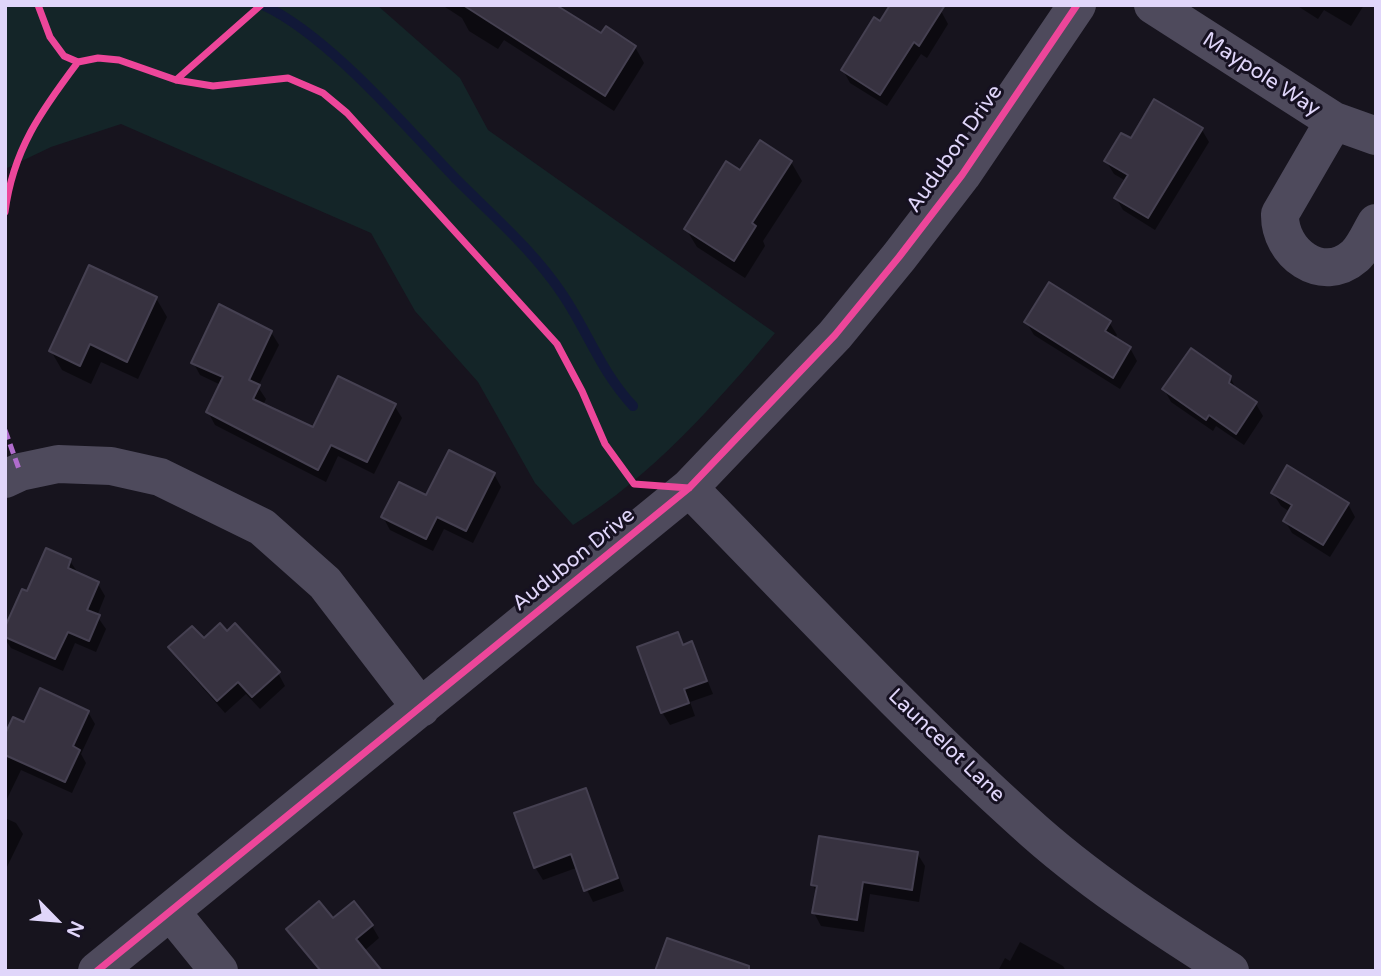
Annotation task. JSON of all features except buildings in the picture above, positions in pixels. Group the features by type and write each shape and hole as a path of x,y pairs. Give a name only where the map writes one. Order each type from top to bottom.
{"street":[{"name":"Audubon Drive","path":"97,971 689,488 835,335 899,257 961,174 1077,5"},
{"name":"Maypole Way","path":"1153,5 1334,121 1376,136"},
{"name":"Maypole Way","path":"1334,121 1280,214 1279,228 1286,245 1298,258 1315,265 1343,264 1356,255 1376,223"},
{"path":"5,479 58,464 111,466 160,478 262,527 325,583 421,708"},
{"name":"Launcelot Lane","path":"689,488 881,683 1025,823 1156,923 1227,970"},
{"path":"171,912 219,971"}],"shaded area":[{"path":"5,5 377,5 460,78 488,130 775,333 682,437 630,484 573,525 535,483 478,382 415,311 371,233 121,124 51,147 5,169"}],"waterway":[{"path":"263,5 314,38 365,83 526,248 563,295 603,365 633,406"}],"marked path":[{"path":"5,430 20,472"}],"cycle path":[{"path":"38,5 50,37 64,56 78,62 98,58 119,60 176,80 213,86 288,78 323,93 347,113 557,344 582,391 605,444 634,484 689,488"},
{"path":"176,80 261,5"},
{"path":"97,971 689,488 835,335 899,257 962,175 1077,5"},
{"path":"5,212 22,150 52,97 78,62"}]}
